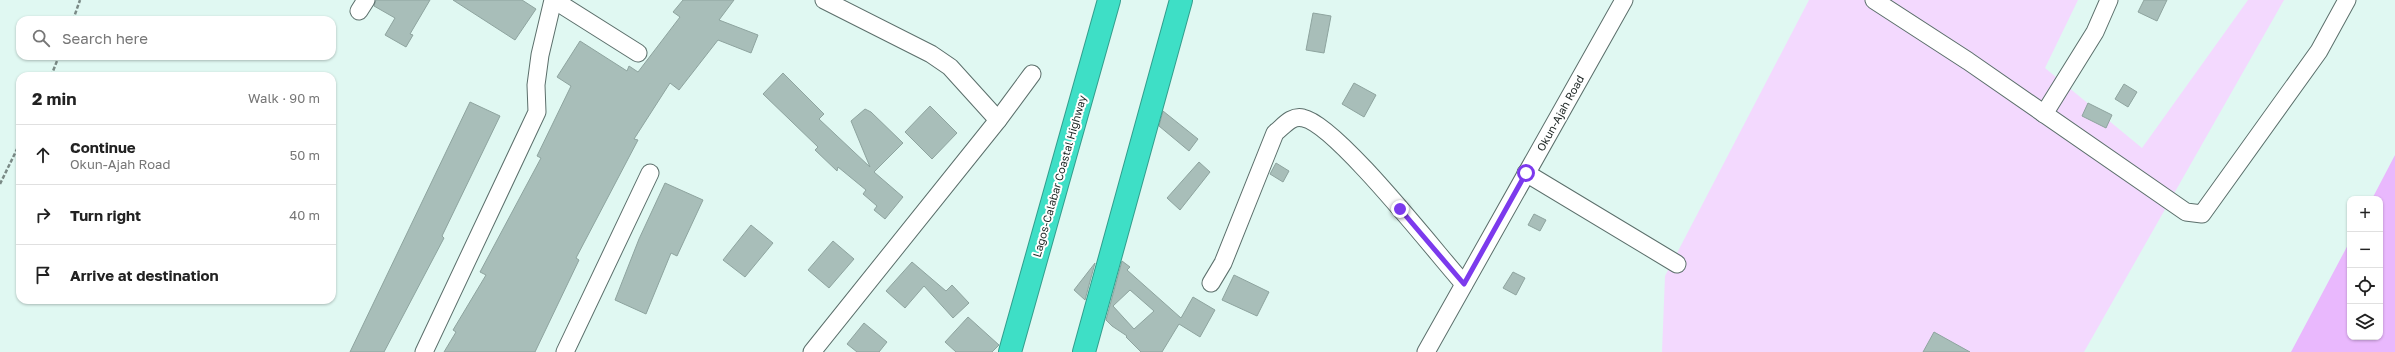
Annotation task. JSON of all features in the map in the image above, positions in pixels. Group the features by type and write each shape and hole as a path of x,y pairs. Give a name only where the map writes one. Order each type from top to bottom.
{"highway":[{"name":"Lagos-Calabar Coastal Highway","path":"1010,352 1109,0"},
{"path":"1084,352 1181,0"}],"street":[{"path":"424,352 538,112 536,84 539,62 554,0 638,53"},
{"path":"824,0 931,54 950,67 998,120"},
{"name":"Okun-Ajah Road","path":"1426,352 1624,0"},
{"path":"1874,0 1968,61 2186,212 2202,214 2319,50 2347,0"},
{"path":"2044,114 2095,32 2109,0"},
{"path":"812,352 998,120 1032,74"},
{"path":"1212,283 1223,263 1275,134 1290,120 1303,118 1316,124 1331,136 1363,168 1464,284"},
{"path":"1526,173 1677,264"},
{"path":"565,352 650,174"}],"path":[{"path":"74,16 80,0"},
{"path":"53,72 57,60"},
{"path":"0,184 16,151"}],"shaded area":[{"path":"1809,0 2078,0 2045,68 2142,148 2248,0 2284,0 2084,352 1662,352 1665,276"},
{"path":"2395,155 2395,352 2291,352 2347,247 2347,340 2383,340 2383,196 2374,196"}],"building":[{"path":"376,0 430,0 410,34 413,35 406,47 385,35 395,18 374,6"},
{"path":"453,0 522,0 536,9 515,40"},
{"path":"683,0 734,0 719,20 758,35 751,53 718,40 679,90 670,83 634,139 638,140 576,258 579,260 535,352 444,352 456,332 453,330 486,275 480,272 541,158 537,156 571,86 557,77 580,41 627,71 629,66 638,72 680,17 673,12"},
{"path":"2144,0 2167,0 2157,21 2138,12"},
{"path":"1313,13 1331,16 1324,53 1306,50"},
{"path":"783,73 824,114 819,119 870,167 851,121 865,109 871,112 903,143 874,172 903,197 885,219 874,210 877,206 863,194 866,190 838,167 837,171 815,150 818,147 763,94"},
{"path":"1354,83 1376,95 1364,117 1342,104"},
{"path":"2124,84 2137,92 2128,107 2115,99"},
{"path":"470,102 500,116 442,236 444,238 384,352 350,352"},
{"path":"2088,103 2112,115 2106,128 2082,116"},
{"path":"930,106 957,133 932,159 905,132"},
{"path":"1163,111 1198,139 1189,151 1159,126"},
{"path":"1199,162 1210,172 1180,210 1167,198"},
{"path":"1276,163 1289,171 1283,182 1270,174"},
{"path":"665,183 703,200 677,256 671,253 646,314 615,300 639,239"},
{"path":"1534,214 1546,220 1540,231 1528,225"},
{"path":"751,225 773,243 745,277 723,260"},
{"path":"833,241 854,259 829,288 808,270"},
{"path":"1122,261 1130,267 1127,270 1181,318 1193,297 1215,310 1200,337 1179,324 1162,352 1141,352 1126,337 1127,336 1106,320","holes":["1130,290 1154,311 1134,329 1113,306"]},
{"path":"912,262 946,291 952,285 969,303 953,318 924,286 905,308 886,291"},
{"path":"1095,263 1085,300 1074,290"},
{"path":"1513,272 1525,278 1516,295 1503,288"},
{"path":"1234,275 1269,292 1257,316 1222,300"},
{"path":"968,317 999,345 992,352 956,352 945,342"},
{"path":"864,323 887,342 879,352 857,352 847,344"},
{"path":"1934,332 1970,352 1923,352"}],"route":[{"path":"1400,209 1422,237 1464,284 1526,173"}]}
